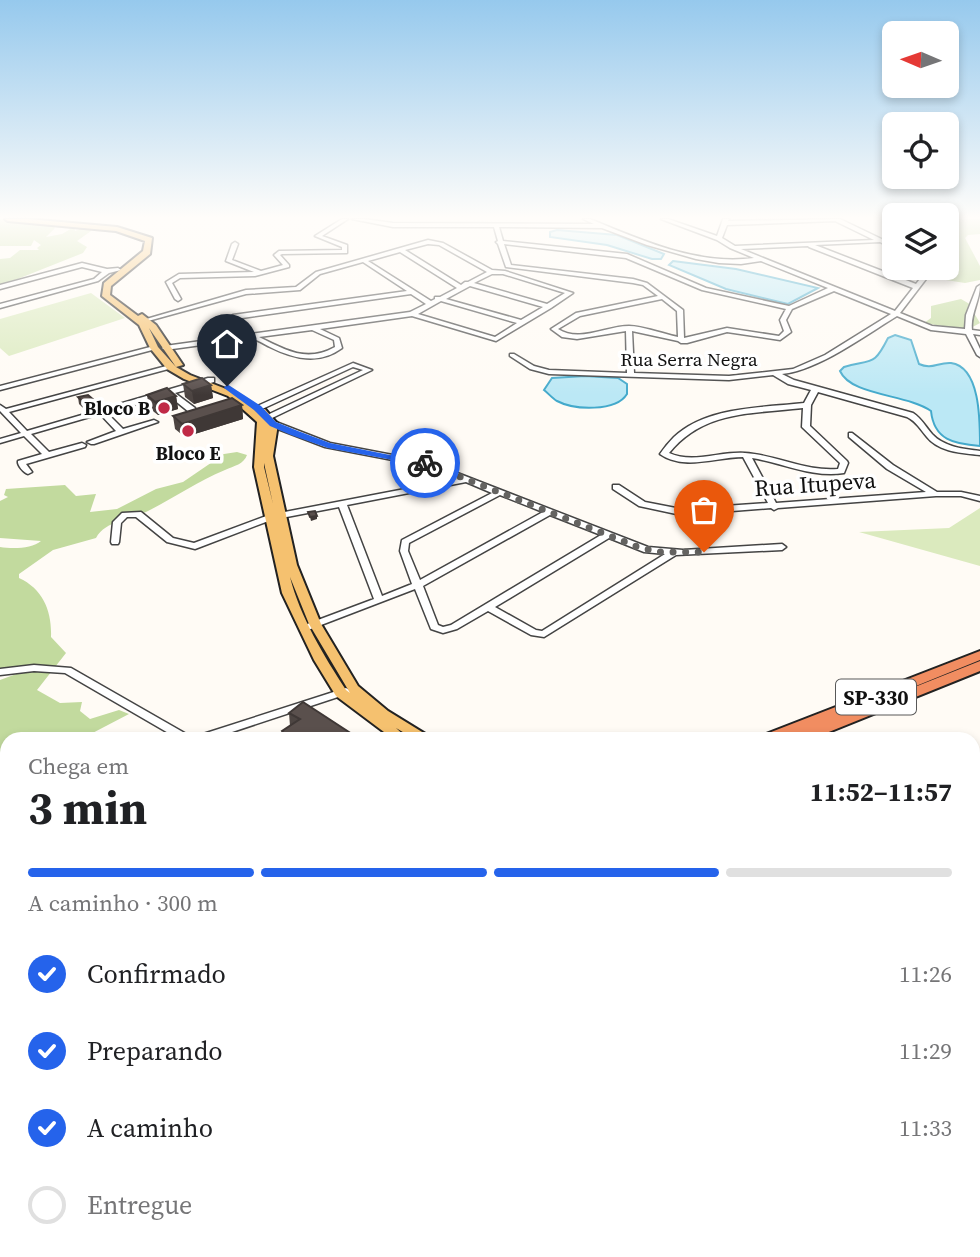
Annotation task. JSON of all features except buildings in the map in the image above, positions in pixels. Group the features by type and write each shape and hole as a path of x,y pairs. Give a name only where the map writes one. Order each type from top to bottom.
{"highway":[{"name":"SP-330","path":"787,732 980,655"},
{"name":"SP-330","path":"816,732 980,666"}],"main road":[{"path":"112,278 102,284 110,299 143,324 177,363 200,381 238,392 276,428"},
{"path":"120,278 112,290 122,303 146,320 170,367 219,388 240,401 262,421 276,428"},
{"path":"276,428 268,456 291,565 310,626"},
{"path":"276,428 259,467 288,593 347,691 393,732"},
{"path":"347,691 412,732"}],"street":[{"path":"0,287 35,278"},
{"path":"0,306 102,284 104,278"},
{"path":"177,278 170,282 178,299"},
{"path":"146,320 254,290 298,289 310,278"},
{"path":"391,278 429,303"},
{"path":"450,278 463,285 549,307"},
{"path":"0,388 159,345 234,340 412,314 478,278"},
{"path":"412,314 492,339 505,335 570,292 522,278"},
{"path":"604,278 633,281 664,297 682,313 681,341"},
{"path":"678,278 704,289 790,308"},
{"path":"808,278 937,330 980,333"},
{"path":"893,278 917,287"},
{"path":"896,314 922,280"},
{"path":"980,287 977,305 966,324 967,332 980,355"},
{"path":"664,297 578,314 554,330 564,336 577,337 629,328 644,329 681,341 699,340 715,332 727,330 780,338 788,332 783,320 790,308 834,288"},
{"path":"234,340 228,321 233,317 414,292"},
{"path":"437,298 523,323"},
{"name":"Rua Serra Negra","path":"512,355 532,368 549,372 729,377 776,374 807,367 896,314"},
{"path":"253,337 304,359 318,358 339,348 337,339 313,328"},
{"path":"629,328 631,375"},
{"path":"257,408 353,365 369,370 276,428"},
{"path":"3,409 170,367"},
{"path":"776,374 910,415 919,419 936,441 954,449 980,453"},
{"path":"0,441 200,381"},
{"path":"807,405 711,418 695,424 664,454 680,460 746,455 830,472 844,468 844,463 806,427 807,405 817,388"},
{"path":"169,392 192,410"},
{"path":"3,409 29,433 47,455"},
{"path":"102,411 121,432"},
{"path":"28,472 21,463 151,422 158,430"},
{"path":"136,427 144,435"},
{"path":"276,428 328,445 426,464 647,550 674,553 782,548"},
{"path":"852,435 890,467 936,494"},
{"path":"111,436 119,443"},
{"path":"86,443 106,448"},
{"path":"83,454 86,443"},
{"path":"60,451 69,459"},
{"path":"746,455 774,507"},
{"path":"34,459 42,468"},
{"path":"115,542 117,522 125,515 138,514 170,540 195,546 269,518 466,480"},
{"name":"Rua Itupeva","path":"616,486 642,503 667,511 774,507 936,494 961,494 980,499"},
{"path":"498,493 405,542 404,551 434,627 438,629 454,628 608,535"},
{"path":"342,504 378,598"},
{"path":"310,626 418,585 550,512"},
{"path":"489,607 534,633 544,634 674,553"},
{"path":"0,672 34,668 67,670 174,732"},
{"path":"222,732 347,691"}],"green space":[{"path":"0,278 21,278 0,286"},
{"path":"980,278 980,280 965,283 946,280"},
{"path":"91,293 125,318 9,356 0,348 0,319"},
{"path":"961,299 973,306 980,323 967,330 924,323 931,318 931,306"},
{"path":"237,452 247,455 244,461 148,511 106,527 96,538 53,550 19,574 19,578 40,595 48,610 51,637 66,653 37,690 60,703 82,702 80,711 90,719 119,710 129,714 94,732 0,732 0,680 19,673 0,671 0,547 27,547 41,541 0,538 0,501 8,497 4,495 6,489 65,485 76,496 96,494 90,512 117,509 156,489 183,482 224,454"},
{"path":"980,508 980,566 859,532 949,528"}],"water":[{"path":"699,278 773,278 818,288 788,304 726,289"},
{"path":"895,335 911,340 919,364 928,366 951,363 968,374 976,396 980,446 947,439 936,428 931,411 921,405 855,385 840,371 844,367 872,360 888,338"},
{"path":"552,378 618,378 627,384 627,394 614,404 594,408 564,404 544,390"}],"way so far":[{"path":"425,463 647,550 704,552"}],"place":[{"name":"Bloco B","path":"164,408"},
{"name":"Bloco E","path":"188,431"}],"route":[{"path":"227,386 238,392 273,424 294,433 328,445 425,463"}]}
